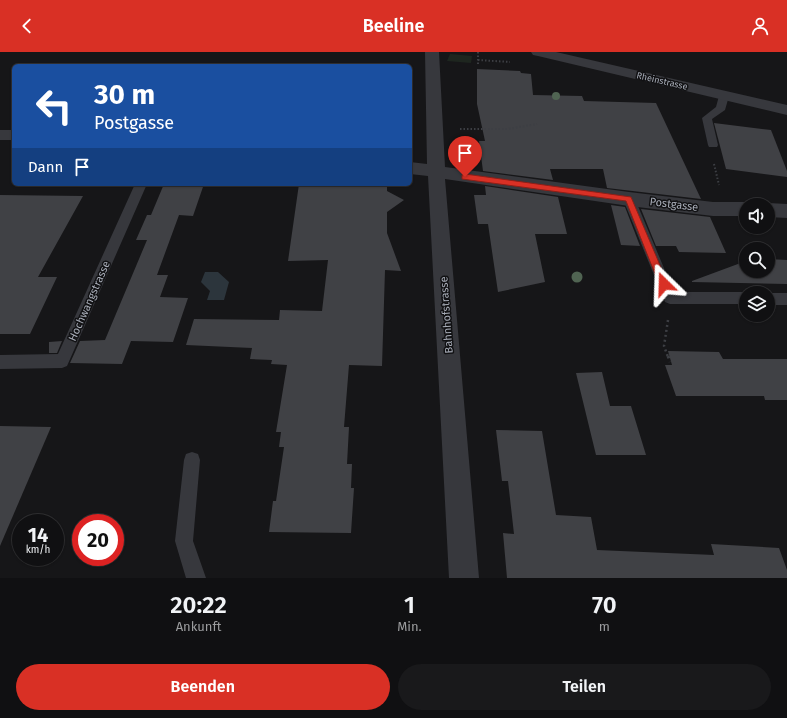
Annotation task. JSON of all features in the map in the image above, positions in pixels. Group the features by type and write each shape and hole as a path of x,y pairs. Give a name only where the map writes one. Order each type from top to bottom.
{"street":[{"name":"Bahnhofstrasse","path":"432,52 436,171 464,578"},
{"name":"Rheinstrasse","path":"538,52 787,110"},
{"path":"0,135 12,135"},
{"name":"Postgasse","path":"412,168 465,177 629,199 713,209 739,209"}],"lane":[{"path":"713,145 707,118 721,108 724,96"},
{"name":"Hochwangstrasse","path":"0,362 62,361 140,186"},
{"path":"629,199 671,298 739,298"},
{"path":"775,299 787,299"},
{"path":"192,460 184,541 196,578"}],"path":[{"path":"478,52 478,66"},
{"path":"478,60 510,62"},
{"path":"435,129 514,129 537,124"},
{"path":"712,157 725,209"},
{"path":"670,362 664,346 671,298"}],"shaded area":[{"path":"450,54 472,56 471,63 447,61"},
{"path":"205,272 218,272 229,282 224,300 207,300 210,291 201,282"}],"building":[{"path":"477,69 520,71 521,73 531,74 533,95 582,96 584,101 656,103 701,199 607,188 603,169 550,169 553,180 483,171 479,141 485,141 477,104"},
{"path":"714,123 771,130 787,171 787,177 726,169"},
{"path":"163,186 203,186 193,216 179,215 157,275 168,275 160,297 188,298 173,342 131,341 122,364 70,363 80,341 105,340 147,240 136,240 147,215 151,215"},
{"path":"299,186 387,186 387,191 404,200 387,212 387,233 401,271 385,270 382,366 349,365 344,427 349,427 347,464 352,464 351,488 354,488 351,533 269,532 273,501 276,501 284,447 279,447 281,432 276,432 287,365 271,364 272,360 250,359 252,348 186,345 194,319 279,320 280,310 322,311 328,260 288,261"},
{"path":"485,186 558,197 567,234 535,234 545,282 498,292 488,224 478,224 474,195 486,195"},
{"path":"0,195 83,196 38,277 57,277 30,334 0,334"},
{"path":"611,205 625,207 640,246 621,245"},
{"path":"641,209 710,217 726,253 679,252 676,246 656,246"},
{"path":"775,259 787,260 787,284 692,281 739,264 739,278 775,278"},
{"path":"62,341 57,353 49,353 49,342"},
{"path":"668,351 719,352 723,359 787,359 787,400 765,400 764,396 676,396 665,365 672,365"},
{"path":"602,372 610,406 631,406 646,455 596,455 576,373"},
{"path":"0,426 51,427 14,514 12,514 12,518 0,546"},
{"path":"496,430 542,431 556,515 591,517 597,550 714,555 711,544 779,548 787,570 787,578 507,578 503,533 514,534 508,481 502,481"}],"route":[{"path":"465,177 629,199 664,284"}]}
